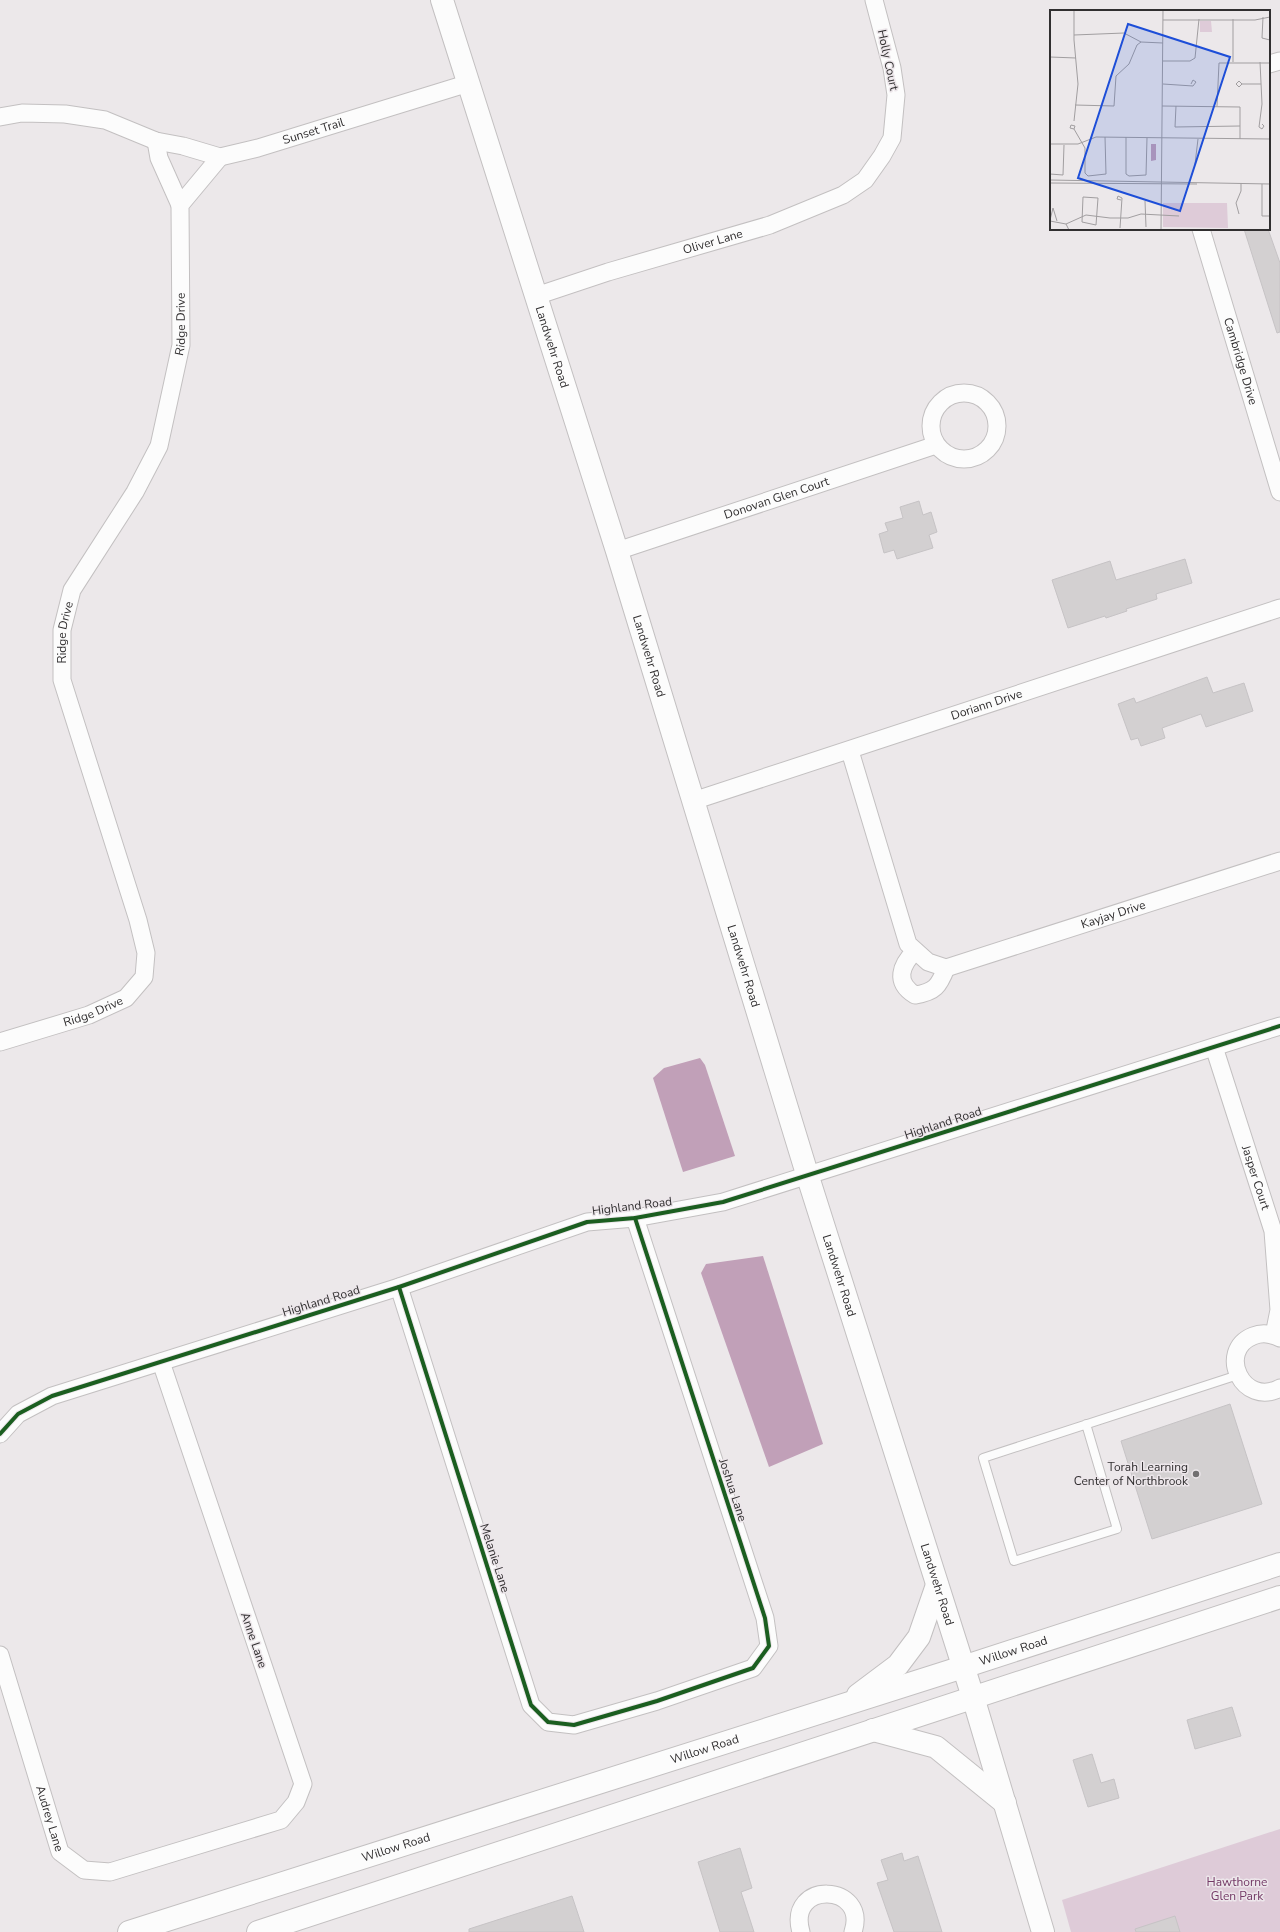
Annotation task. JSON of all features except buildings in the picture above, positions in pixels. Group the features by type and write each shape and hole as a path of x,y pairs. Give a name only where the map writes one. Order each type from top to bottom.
{"main road":[{"name":"Landwehr Road","path":"442,0 617,551 808,1177 973,1697 1043,1932"},
{"name":"Willow Road","path":"129,1932 963,1668 1280,1564"},
{"path":"842,1706 898,1665 919,1637 937,1585"},
{"path":"258,1932 363,1899 1280,1597"},
{"path":"873,1730 936,1747 1004,1803"}],"street":[{"name":"Holly Court","path":"874,0 892,68 896,95 892,138 876,164"},
{"path":"1270,64 1280,60"},
{"name":"Sunset Trail","path":"0,117 22,113 65,114 105,120 156,141 182,146 220,157 258,148 469,83"},
{"path":"156,141 159,158 180,205 220,157"},
{"name":"Oliver Lane","path":"536,296 608,272 770,225 842,195 865,180 876,164"},
{"name":"Ridge Drive","path":"0,1042 89,1015 126,998 144,977 146,953 138,920 62,680 62,630 72,590 135,492 159,446 180,345 180,205"},
{"name":"Cambridge Drive","path":"1201,230 1280,492"},
{"name":"Donovan Glen Court","path":"617,551 936,445"},
{"name":"Doriann Drive","path":"693,801 850,751 1280,608"},
{"path":"850,751 908,944 928,962 946,968 940,982 934,989 915,995 909,992 902,982 902,971 905,961 915,951"},
{"name":"Kayjay Drive","path":"946,968 1280,861"},
{"name":"Highland Road","path":"0,1434 18,1414 52,1396 399,1287 587,1222 635,1218 723,1202 808,1177 1280,1026"},
{"name":"Jasper Court","path":"1214,1047 1273,1231 1279,1310 1277,1337 1257,1335 1243,1343 1236,1358 1238,1375"},
{"name":"Joshua Lane","path":"635,1218 764,1618 769,1646 754,1668 657,1701"},
{"name":"Melanie Lane","path":"399,1287 531,1705 548,1722 574,1725 657,1701"},
{"name":"Anne Lane","path":"160,1362 303,1784 296,1802 281,1820 186,1849"},
{"path":"1238,1375 1243,1383 1251,1389 1260,1392 1270,1392 1280,1388"},
{"name":"Audrey Lane","path":"0,1655 60,1852 84,1870 110,1872 186,1849"},
{"path":"801,1932 799,1923 802,1907 808,1900 825,1893 843,1898 850,1904 855,1917 853,1932"}],"lane":[{"path":"1086,1424 1117,1529 1014,1560 983,1458 1086,1424 1238,1375"}],"green space":[{"name":"Hawthorne Glen Park","path":"1280,1829 1280,1932 1071,1932 1062,1900"}],"shaded area":[{"path":"700,1058 705,1065 735,1156 683,1172 653,1078 664,1068"},
{"path":"763,1256 823,1444 769,1467 701,1273 706,1264"}],"cycle path":[{"path":"0,1434 18,1414 52,1396 399,1287 587,1222 635,1218 723,1202 1280,1026"},
{"path":"399,1287 531,1705 548,1722 574,1725 657,1701 753,1668 769,1646 765,1618 635,1218"}],"place":[{"name":"Torah Learning Center of Northbrook","path":"1196,1474"}]}
